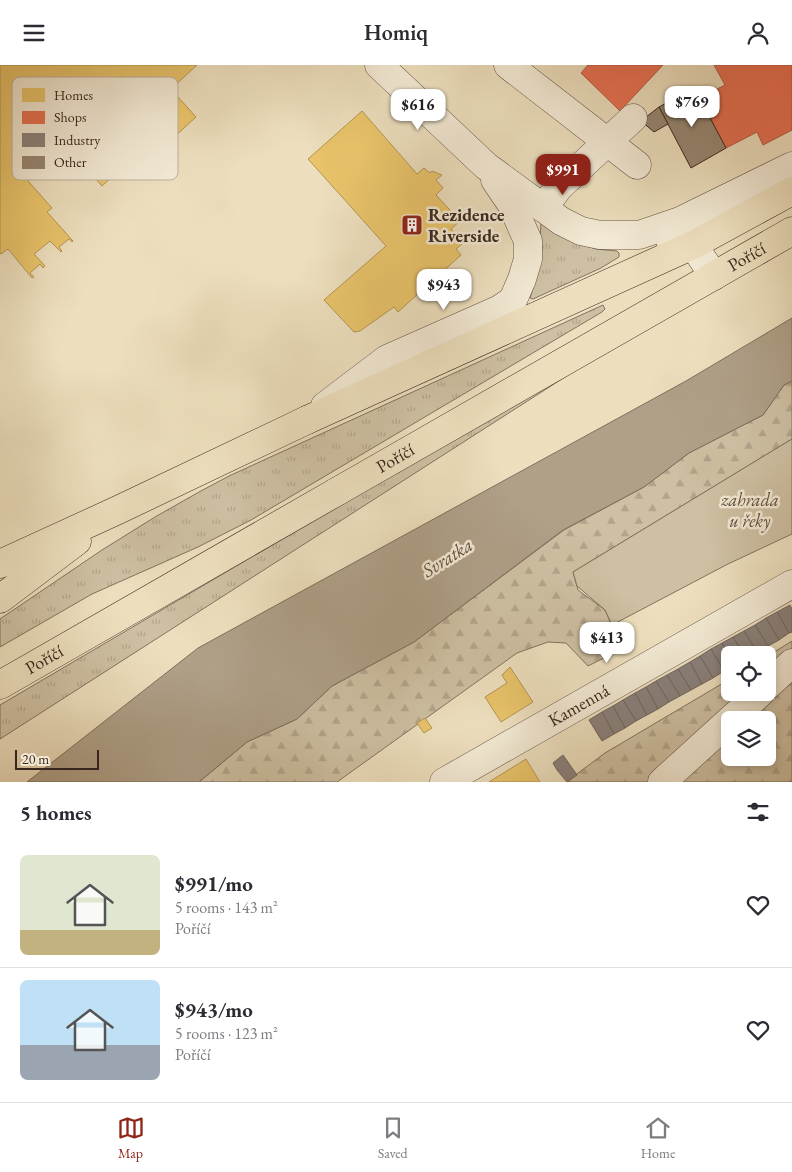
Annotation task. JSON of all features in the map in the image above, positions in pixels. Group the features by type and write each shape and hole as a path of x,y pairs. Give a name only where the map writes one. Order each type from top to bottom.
{"main road":[{"name":"Poříčí","path":"0,564 307,420 693,245 792,191"},
{"name":"Poříčí","path":"0,685 792,231"},
{"path":"0,599 118,510"}],"street":[{"path":"508,65 637,165"},
{"name":"Poříčí","path":"381,66 486,166 561,221 581,231 600,235 639,235 680,221 792,166"},
{"path":"543,208 559,187 633,117"},
{"name":"Poříčí","path":"307,420 387,359 500,309 513,300 528,259 528,241 512,205 486,166"},
{"path":"639,235 693,245 714,276"},
{"name":"Kamenná","path":"444,782 792,584"},
{"path":"776,678 792,663"},
{"path":"662,782 751,701"}],"green space":[{"path":"541,223 577,243 596,249 617,251 619,257 601,268 533,299 530,298 536,279"},
{"path":"603,305 605,309 602,312 251,520 198,547 92,594 0,647 0,619 102,550 199,492 229,476"},
{"path":"643,327 0,739 0,705"},
{"path":"792,381 792,439 573,572 578,590 605,610 622,649 588,666 566,643 548,642 517,653 337,782 199,782 247,742 297,719 332,686 414,642 564,530 644,487 689,453 763,415 784,385"},
{"name":"zahrada u řeky","path":"792,439 792,534 728,564 612,625 605,610 577,586 573,572"},
{"path":"792,641 792,782 566,782 605,753 721,684 721,701 776,701 776,651"}],"water":[{"name":"Svratka","path":"792,318 792,381 784,385 763,415 689,453 644,487 563,530 414,642 332,686 297,719 247,742 199,782 27,782 198,648 686,381"}],"building: Homes":[{"path":"0,65 197,65 178,83 178,77 12,77 12,180 27,180 52,208 47,212 73,241 69,239 59,247 61,252 50,241 34,254 45,266 43,268 40,264 30,273 34,277 32,278 8,249 0,253"},
{"path":"178,97 196,117 178,133"},
{"name":"Rezidence Riverside","path":"362,111 417,174 424,168 430,173 432,171 442,175 436,180 443,188 436,195 460,221 451,229 463,243 456,249 461,255 398,312 394,307 360,331 354,332 324,300 386,246 308,159"},
{"path":"97,180 109,180 102,186"},
{"path":"510,667 533,702 501,722 485,697 507,683 502,675"},
{"path":"425,718 432,728 424,733 417,723"},
{"path":"526,759 540,782 489,782"}],"building: Shops":[{"path":"588,65 663,65 620,111 581,73"},
{"path":"714,65 792,65 792,130 763,145 757,132 726,148 700,98 725,85"}],"building: Industry":[{"path":"790,605 792,609 792,632 789,633 777,612"},
{"path":"777,612 789,633 779,640 766,618"},
{"path":"766,618 779,640 768,646 755,625"},
{"path":"755,625 768,646 753,646 744,631"},
{"path":"744,631 753,646 738,646 733,637"},
{"path":"733,637 738,646 724,646 722,643"},
{"path":"722,643 724,646 721,646 721,666 711,649"},
{"path":"711,649 721,666 721,673 713,678 700,656"},
{"path":"700,656 713,678 702,684 690,662"},
{"path":"690,662 702,684 691,690 678,669"},
{"path":"678,669 691,690 680,696 667,675"},
{"path":"667,675 680,696 669,702 656,681"},
{"path":"656,681 669,702 658,709 646,687"},
{"path":"646,687 658,709 647,715 635,693"},
{"path":"635,693 647,715 636,721 623,700"},
{"path":"623,700 636,721 625,728 613,706"},
{"path":"613,706 625,728 614,734 602,712"},
{"path":"602,712 614,734 602,741 589,720"},
{"path":"563,755 577,775 567,782 553,763"}],"building: Other":[{"path":"694,88 726,148 691,168 659,107"},
{"path":"659,107 668,124 654,132 641,121"}],"place":[{"name":"Rezidence Riverside","path":"412,225"}]}
